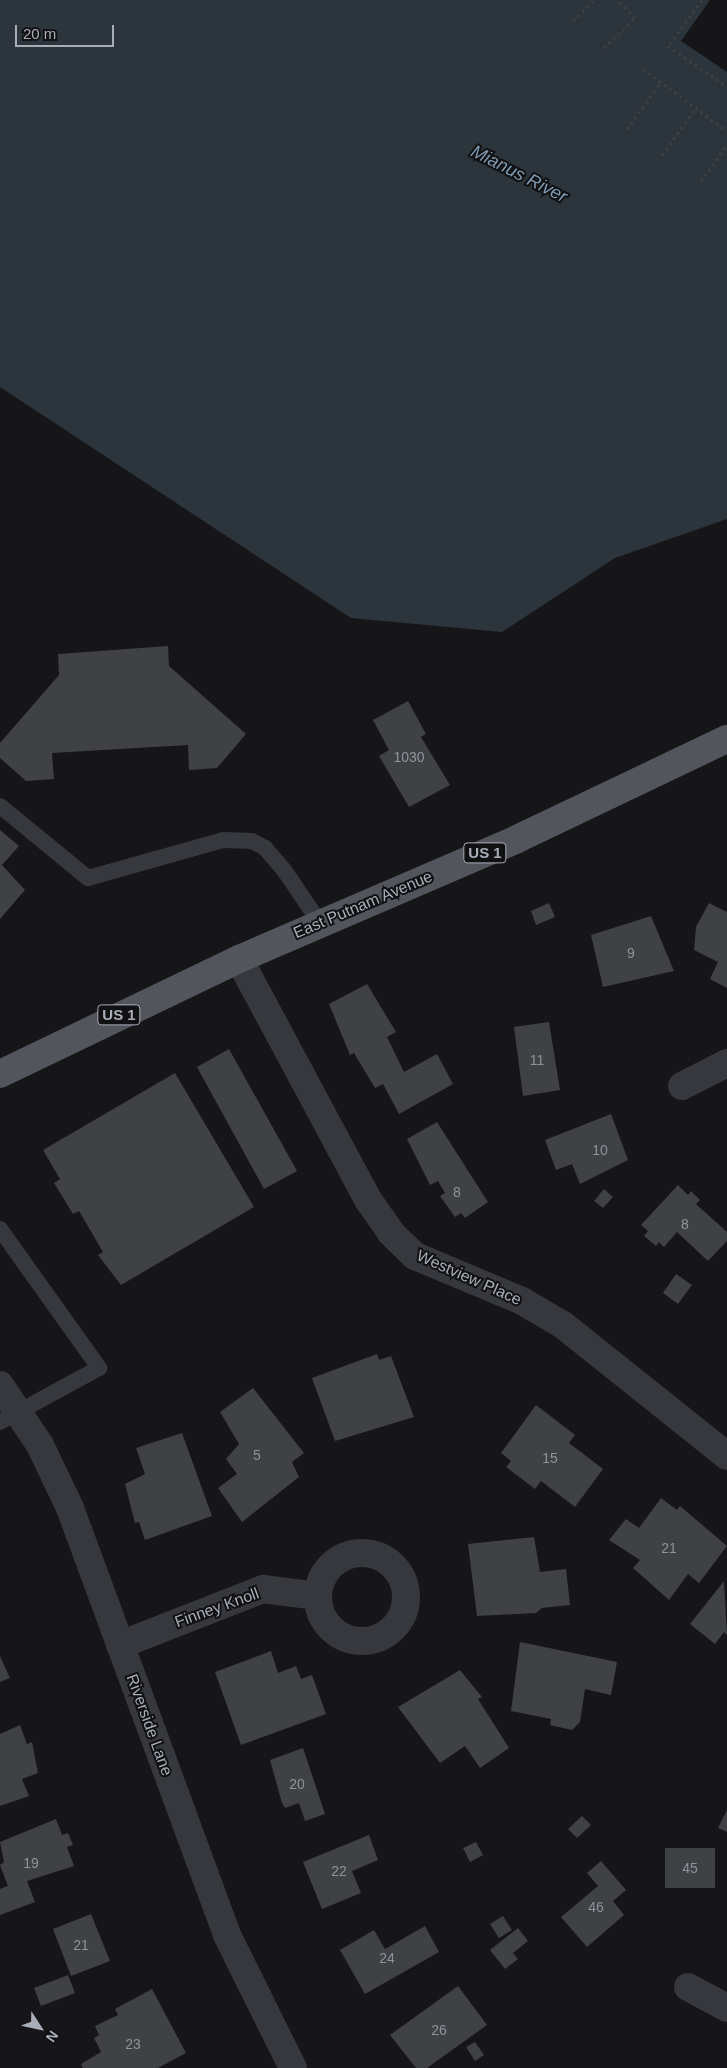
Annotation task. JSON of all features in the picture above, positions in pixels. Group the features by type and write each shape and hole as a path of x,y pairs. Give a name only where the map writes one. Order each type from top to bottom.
{"main road":[{"name":"East Putnam Avenue","path":"0,1074 238,959 517,839 727,739"}],"street":[{"name":"Westview Place","path":"238,959 369,1201 391,1233 415,1256 522,1301 563,1324 727,1456"},
{"path":"682,1086 727,1064"},
{"name":"Riverside Lane","path":"0,1385 9,1416 70,1508 227,1935 293,2068"},
{"name":"Finney Knoll","path":"120,1645 263,1589 318,1596"},
{"path":"688,1987 727,2008"}],"lane":[{"path":"0,806 88,878 223,840 252,842 265,848 284,870 320,923"},
{"path":"0,1229 99,1368 9,1416"}],"path":[{"path":"574,21 594,0"},
{"path":"604,48 635,18 618,0"},
{"path":"702,0 668,46 727,87"},
{"path":"644,69 727,131"},
{"path":"627,129 661,82"},
{"path":"662,155 696,108"},
{"path":"701,181 727,146"}],"water":[{"name":"Mianus River","path":"0,0 710,0 681,41 727,72 727,519 615,558 502,632 351,618 0,387"}],"building":[{"path":"168,646 169,666 246,734 217,768 189,770 188,745 52,753 54,779 26,781 0,758 0,743 59,675 58,654"},
{"path":"408,701 426,734 421,737 450,785 409,807 379,756 389,750 373,720"},
{"path":"0,830 19,846 2,865 25,890 0,919"},
{"path":"549,903 555,917 536,925 531,911"},
{"path":"709,903 727,912 727,988 710,979 718,962 694,950 696,927"},
{"path":"651,916 674,971 603,987 591,935"},
{"path":"367,984 396,1032 387,1037 404,1072 437,1054 453,1084 399,1114 383,1084 375,1088 354,1053 350,1055 329,1004"},
{"path":"549,1022 560,1090 523,1096 514,1027"},
{"path":"229,1049 297,1171 264,1189 197,1067"},
{"path":"175,1073 254,1207 121,1285 98,1255 103,1252 79,1211 73,1214 54,1183 60,1179 43,1150"},
{"path":"611,1114 628,1160 580,1184 572,1164 556,1170 545,1140"},
{"path":"437,1122 488,1202 465,1218 461,1213 455,1217 440,1196 445,1193 438,1181 430,1185 407,1139"},
{"path":"678,1185 688,1195 691,1191 700,1200 696,1204 727,1232 727,1241 708,1261 677,1232 664,1247 659,1242 656,1246 644,1236 648,1231 641,1225"},
{"path":"604,1189 613,1197 603,1208 594,1201"},
{"path":"676,1274 692,1285 678,1304 663,1293"},
{"path":"377,1354 379,1360 391,1356 414,1417 335,1441 312,1378"},
{"path":"253,1388 304,1453 292,1462 299,1477 242,1522 218,1488 237,1474 226,1459 239,1444 220,1412"},
{"path":"536,1405 575,1435 569,1443 603,1469 575,1507 541,1481 535,1489 506,1467 511,1461 501,1453"},
{"path":"182,1433 212,1516 145,1540 139,1522 135,1523 125,1484 145,1474 136,1448"},
{"path":"661,1498 677,1510 680,1506 727,1546 699,1583 688,1574 669,1600 633,1568 640,1560 609,1540 626,1519 639,1528"},
{"path":"534,1537 540,1572 566,1569 570,1605 542,1608 536,1613 477,1616 468,1544"},
{"path":"724,1581 727,1635 724,1632 715,1644 690,1624"},
{"path":"520,1642 617,1662 611,1695 585,1689 580,1722 572,1730 550,1725 551,1719 511,1711"},
{"path":"271,1651 278,1673 296,1666 301,1679 312,1675 326,1714 241,1745 215,1672"},
{"path":"0,1656 10,1678 0,1682"},
{"path":"460,1670 482,1697 478,1699 509,1748 480,1768 465,1746 440,1763 398,1707"},
{"path":"20,1725 27,1744 32,1742 38,1773 22,1779 29,1796 0,1806 0,1734"},
{"path":"303,1748 325,1814 305,1821 299,1803 285,1808 282,1803 270,1760"},
{"path":"727,1810 727,1832 718,1828"},
{"path":"582,1816 591,1825 577,1838 568,1829"},
{"path":"56,1819 62,1835 68,1833 73,1845 67,1847 74,1866 27,1881 35,1902 0,1915 0,1889 8,1886 0,1865 4,1862 0,1842"},
{"path":"369,1835 378,1860 352,1871 361,1893 322,1909 303,1862"},
{"path":"476,1842 483,1855 470,1862 463,1848"},
{"path":"665,1848 715,1848 715,1888 665,1888"},
{"path":"601,1861 626,1890 613,1901 624,1915 587,1947 561,1917 598,1886 587,1873"},
{"path":"91,1914 110,1961 71,1976 53,1929"},
{"path":"503,1916 512,1930 499,1938 490,1924"},
{"path":"425,1926 439,1952 365,1994 340,1950 374,1930 385,1949"},
{"path":"518,1928 528,1941 513,1953 518,1959 505,1969 490,1950"},
{"path":"68,1975 75,1993 41,2006 34,1988"},
{"path":"458,1986 487,2025 427,2068 416,2068 390,2035"},
{"path":"152,1989 186,2053 158,2068 83,2068 81,2064 101,2052 94,2038 99,2035 95,2026 118,2015 115,2009"},
{"path":"475,2042 484,2055 475,2061 466,2047"}]}
